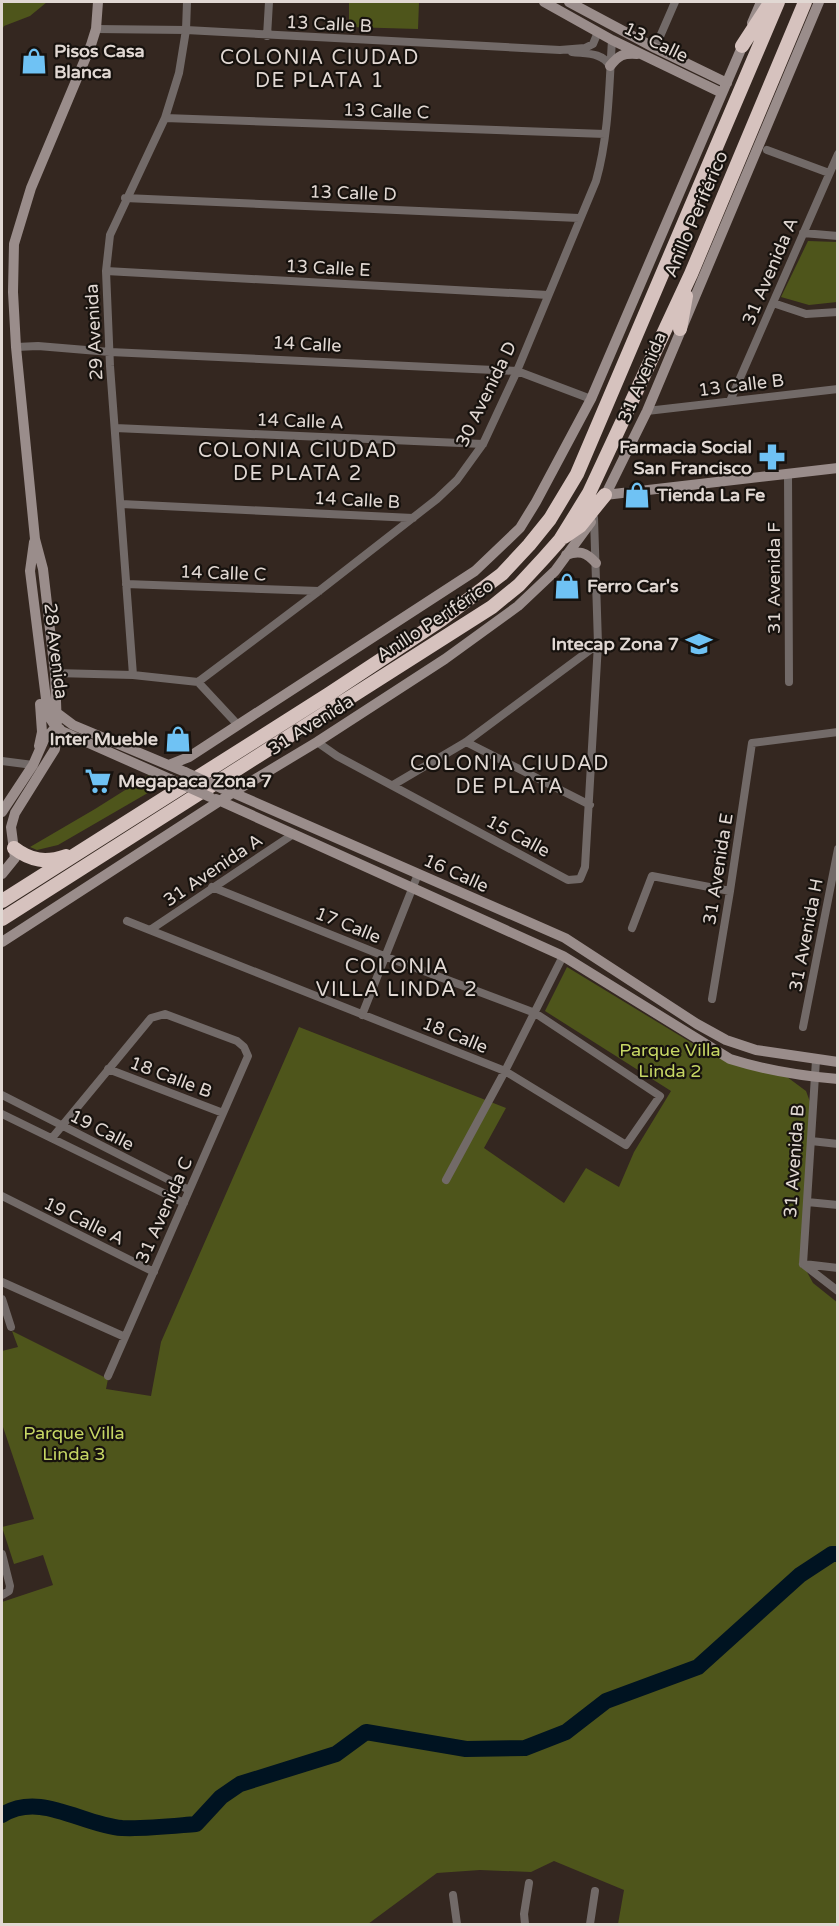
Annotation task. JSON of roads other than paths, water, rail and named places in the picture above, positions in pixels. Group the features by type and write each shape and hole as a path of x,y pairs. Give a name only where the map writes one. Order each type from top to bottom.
{"highway":[{"path":"742,46 772,2"},
{"name":"Anillo Periférico","path":"2,901 441,620 502,574 530,545 578,474 778,2"},
{"name":"Anillo Periférico","path":"2,919 492,607 519,585 560,540 594,483 691,274 805,2"},
{"path":"680,329 691,274"},
{"path":"560,540 580,526 605,495"},
{"path":"14,848 31,859 42,860 54,860 79,852"}],"street":[{"name":"28 Avenida","path":"55,749 57,713 55,673 43,570 34,539 16,347 13,292 14,244 31,188 91,45 96,29 98,2"},
{"name":"29 Avenida","path":"133,675 106,271 110,235 165,117 179,73 186,30 187,2"},
{"path":"267,36 269,2"},
{"name":"13 Calle","path":"544,2 642,55 724,88"},
{"name":"13 Calle","path":"569,2 724,88"},
{"path":"655,48 675,2"},
{"path":"169,765 189,757 238,726 475,571 520,528 591,399 761,2"},
{"name":"31 Avenida","path":"2,942 228,791 317,742 445,659 518,606 555,571 594,518 647,411 819,2"},
{"name":"13 Calle B","path":"96,29 186,30 560,50 600,56 610,66"},
{"name":"13 Calle B","path":"560,50 585,48 593,44 598,32"},
{"name":"30 Avenida D","path":"198,682 437,500 457,480 483,444 517,371 596,181 603,155 612,40"},
{"path":"610,66 617,57 624,53 642,55"},
{"name":"13 Calle C","path":"165,117 605,134"},
{"path":"767,150 829,173"},
{"name":"31 Avenida A","path":"730,401 837,154"},
{"name":"13 Calle D","path":"126,198 579,218"},
{"path":"803,233 837,236"},
{"name":"13 Calle E","path":"106,271 548,295"},
{"path":"773,303 806,314 837,312"},
{"name":"14 Calle","path":"16,347 38,346 110,352 517,371 591,399"},
{"name":"13 Calle B","path":"647,411 837,389"},
{"name":"14 Calle A","path":"115,428 483,444"},
{"path":"605,495 837,468"},
{"name":"31 Avenida F","path":"788,474 789,682"},
{"name":"14 Calle B","path":"121,504 413,518"},
{"path":"466,742 590,805 598,644 594,518"},
{"name":"28 Avenida","path":"34,539 30,571 42,677 48,715 57,729"},
{"path":"566,555 581,551 596,563"},
{"name":"14 Calle C","path":"126,584 320,591"},
{"path":"393,785 466,742 598,644"},
{"path":"55,673 133,675 198,682 238,726"},
{"path":"38,753 42,732 40,697 42,677"},
{"name":"16 Calle","path":"57,713 65,720 85,729 565,938 697,1024 726,1040 756,1050 837,1062"},
{"name":"16 Calle","path":"57,729 563,956 730,1059 752,1066 837,1079"},
{"path":"2,812 33,765 44,740 53,730 85,729"},
{"name":"31 Avenida E","path":"712,999 752,743 837,732"},
{"path":"3,872 15,858 10,827 15,813 55,749 66,741 91,745"},
{"name":"15 Calle","path":"317,742 337,756 568,880 580,879 585,867 590,805"},
{"path":"2,761 33,765"},
{"name":"31 Avenida A","path":"150,930 292,834"},
{"name":"31 Avenida H","path":"803,1026 837,849"},
{"path":"362,1014 418,874"},
{"path":"632,928 652,876 730,891"},
{"name":"17 Calle","path":"212,887 535,1013 660,1096 626,1145"},
{"name":"18 Calle","path":"128,921 505,1071 626,1145"},
{"path":"446,1180 505,1071 563,956"},
{"name":"31 Avenida C","path":"108,1069 151,1018 165,1014 237,1041 244,1047 248,1056 108,1376"},
{"name":"31 Avenida B","path":"803,1264 816,1060"},
{"path":"52,1138 108,1069"},
{"name":"18 Calle B","path":"108,1069 223,1113"},
{"name":"19 Calle","path":"2,1095 189,1190"},
{"name":"19 Calle","path":"2,1113 184,1203"},
{"path":"811,1141 837,1144"},
{"name":"19 Calle A","path":"2,1196 154,1272"},
{"path":"807,1202 837,1205"},
{"path":"803,1264 837,1268"},
{"path":"803,1264 837,1291"},
{"path":"2,1282 125,1337"},
{"path":"2,1299 11,1327"},
{"path":"2,1554 10,1582 5,1593"},
{"path":"525,1924 524,1914 529,1883"},
{"path":"590,1924 596,1891"},
{"path":"453,1895 457,1924"}],"waterway":[{"path":"2,1815 31,1806 61,1811 107,1826 122,1828 196,1824 221,1797 240,1784 336,1754 366,1732 466,1749 525,1748 566,1732 606,1701 698,1667 800,1575 832,1554 838,1554"}],"place":[{"name":"Pisos Casa Blanca","path":"34,61"},
{"name":"Farmacia Social San Francisco","path":"772,457"},
{"name":"Tienda La Fe","path":"637,495"},
{"name":"Ferro Car's","path":"567,586"},
{"name":"Intecap Zona 7","path":"699,644"},
{"name":"Inter Mueble","path":"178,739"},
{"name":"Megapaca Zona 7","path":"98,781"}],"district":[{"name":"COLONIA CIUDAD DE PLATA 1","path":"320,70"},
{"name":"COLONIA CIUDAD DE PLATA 2","path":"298,462"},
{"name":"COLONIA CIUDAD DE PLATA","path":"510,776"},
{"name":"COLONIA VILLA LINDA 2","path":"397,978"}],"park label":[{"name":"Parque Villa Linda 2","path":"670,1060"},
{"name":"Parque Villa Linda 3","path":"74,1443"}]}
